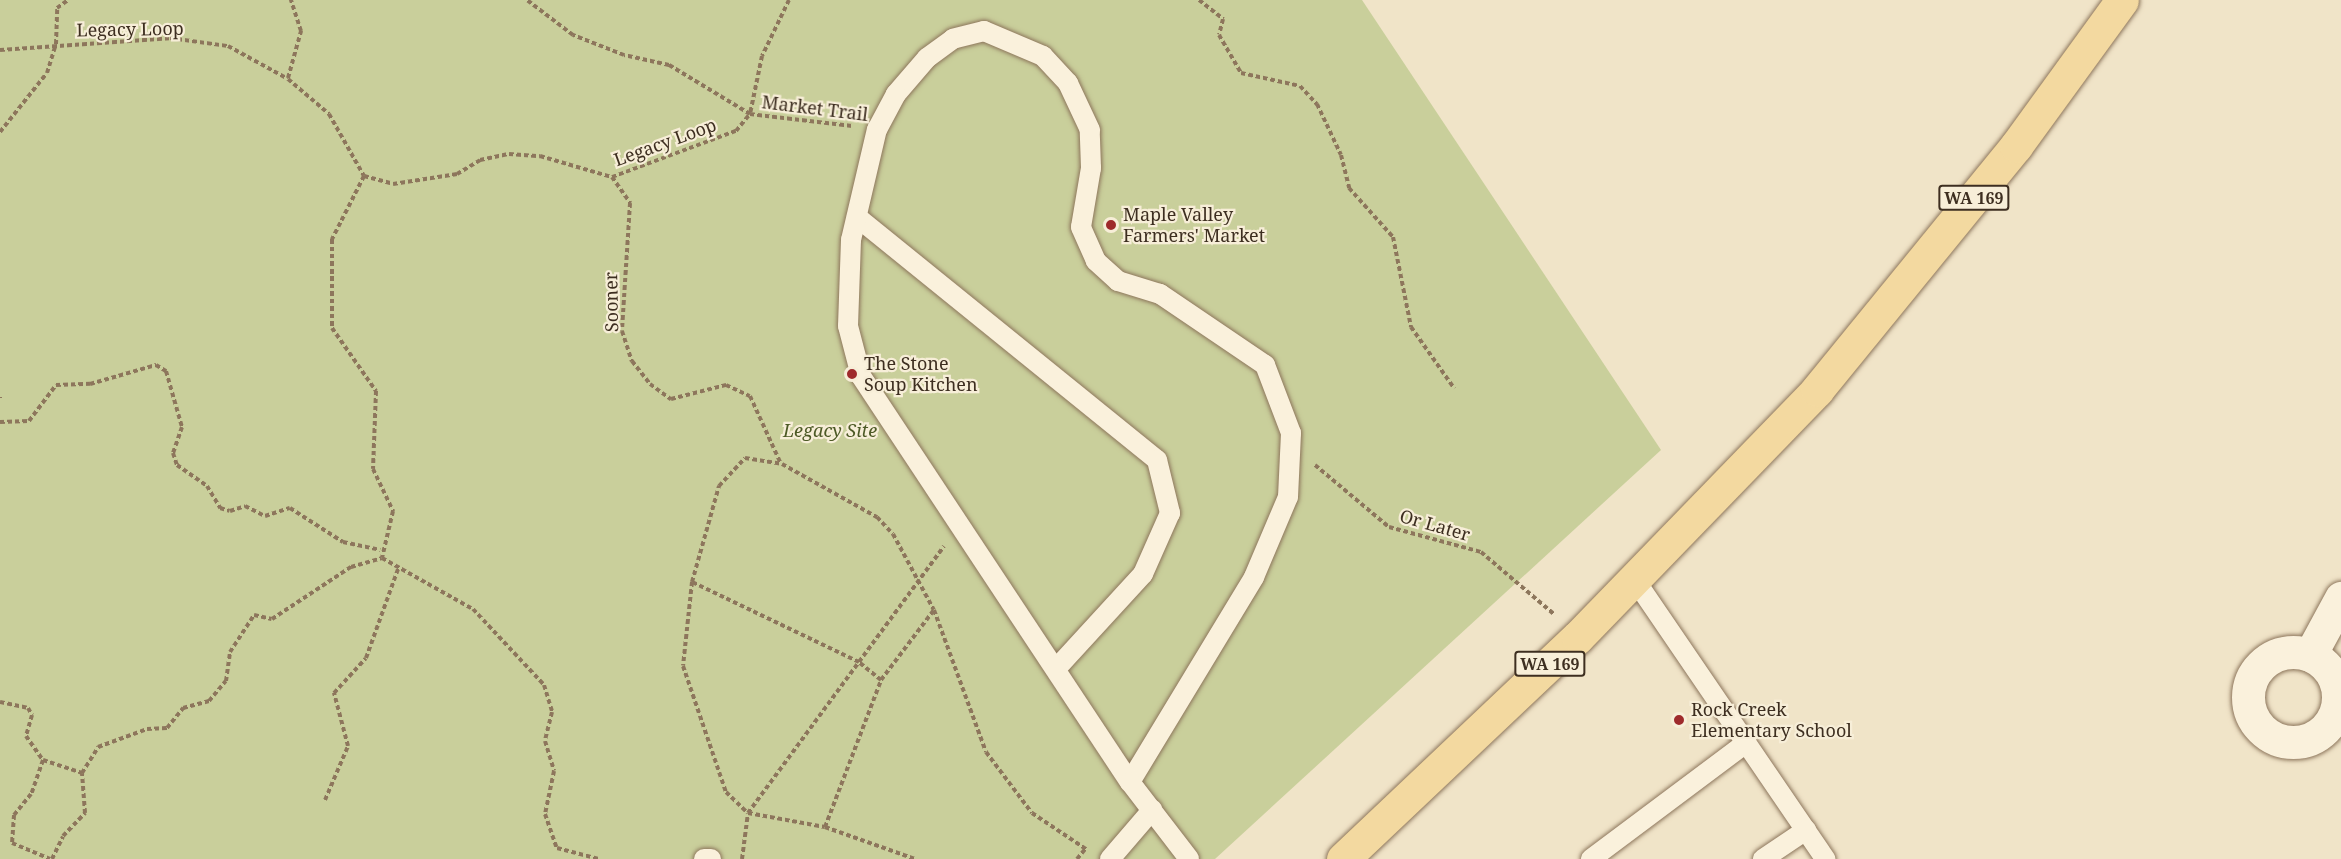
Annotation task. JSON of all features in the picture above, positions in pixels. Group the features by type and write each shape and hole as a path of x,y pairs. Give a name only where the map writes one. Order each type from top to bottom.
{"main road":[{"name":"WA 169","path":"1343,859 1578,637 1817,390 2016,147 2122,0"}],"street":[{"path":"2310,655 2341,598"}],"lane":[{"path":"1130,782 1254,578 1288,497 1292,433 1265,365 1160,294 1118,280 1096,261 1081,227 1091,168 1090,130 1068,83 1043,56 984,32 953,39 927,58 896,94 877,129 857,217 848,326 861,376 1130,782 1189,859"},
{"path":"857,217 1157,460 1170,513 1143,574 1056,669"},
{"path":"1635,580 1825,859"},
{"path":"1592,859 1746,743"},
{"path":"1103,856 1152,810"},
{"path":"1764,859 1806,830"},
{"path":"704,859 711,859"}],"path":[{"path":"0,132 47,73 56,44 57,8 68,0"},
{"path":"288,78 301,31 291,0"},
{"name":"Legacy Loop","path":"0,50 56,44 170,39 228,46 288,78 329,114 364,176 393,184 422,182 509,154 540,156 612,177 736,130 750,114 669,65 624,55 573,35 527,0"},
{"path":"750,114 762,56 789,0"},
{"path":"1199,0 1223,20 1219,35 1241,73 1300,86 1317,104 1341,155 1349,188 1393,237 1411,327 1454,388"},
{"name":"Market Trail","path":"750,114 877,129"},
{"path":"364,176 332,239 332,328 376,390 373,469 393,511 380,550 382,558 473,609 544,685 552,712 545,741 554,771 545,814 557,848 600,859"},
{"name":"Sooner","path":"612,177 630,203 622,331 632,361 650,384 672,399 692,398 720,386 750,396 782,464"},
{"path":"0,422 29,422 56,385 90,384 156,365 166,371 182,427 174,453 177,465 207,486 220,508 245,506 265,516 290,508 343,542 380,550"},
{"name":"Or Later","path":"1292,433 1316,467 1389,527 1481,552 1578,637"},
{"path":"915,859 825,827 748,813 726,792 683,666 692,582 724,480 745,458 782,464 877,517 920,578 986,752 1032,813 1085,849 1103,856"},
{"path":"742,859 748,813 960,524"},
{"path":"43,760 31,794 14,815 10,837 51,859 63,836 85,813 82,773 108,741 167,728 183,708 208,701 226,681 230,652 254,615 273,619 351,567 382,558"},
{"path":"325,800 348,747 334,693 366,658 398,569"},
{"path":"692,582 859,662 881,680"},
{"path":"825,827 881,680 934,610"},
{"path":"0,702 28,708 33,715 26,736 43,760 82,773"},
{"path":"1077,859 1085,849"}],"green space":[{"name":"Legacy Site","path":"0,0 1362,0 1661,450 1215,859 0,859"}],"place":[{"name":"Maple Valley Farmers' Market","path":"1111,225"},
{"name":"The Stone Soup Kitchen","path":"852,374"},
{"name":"Rock Creek Elementary School","path":"1679,720"}]}
